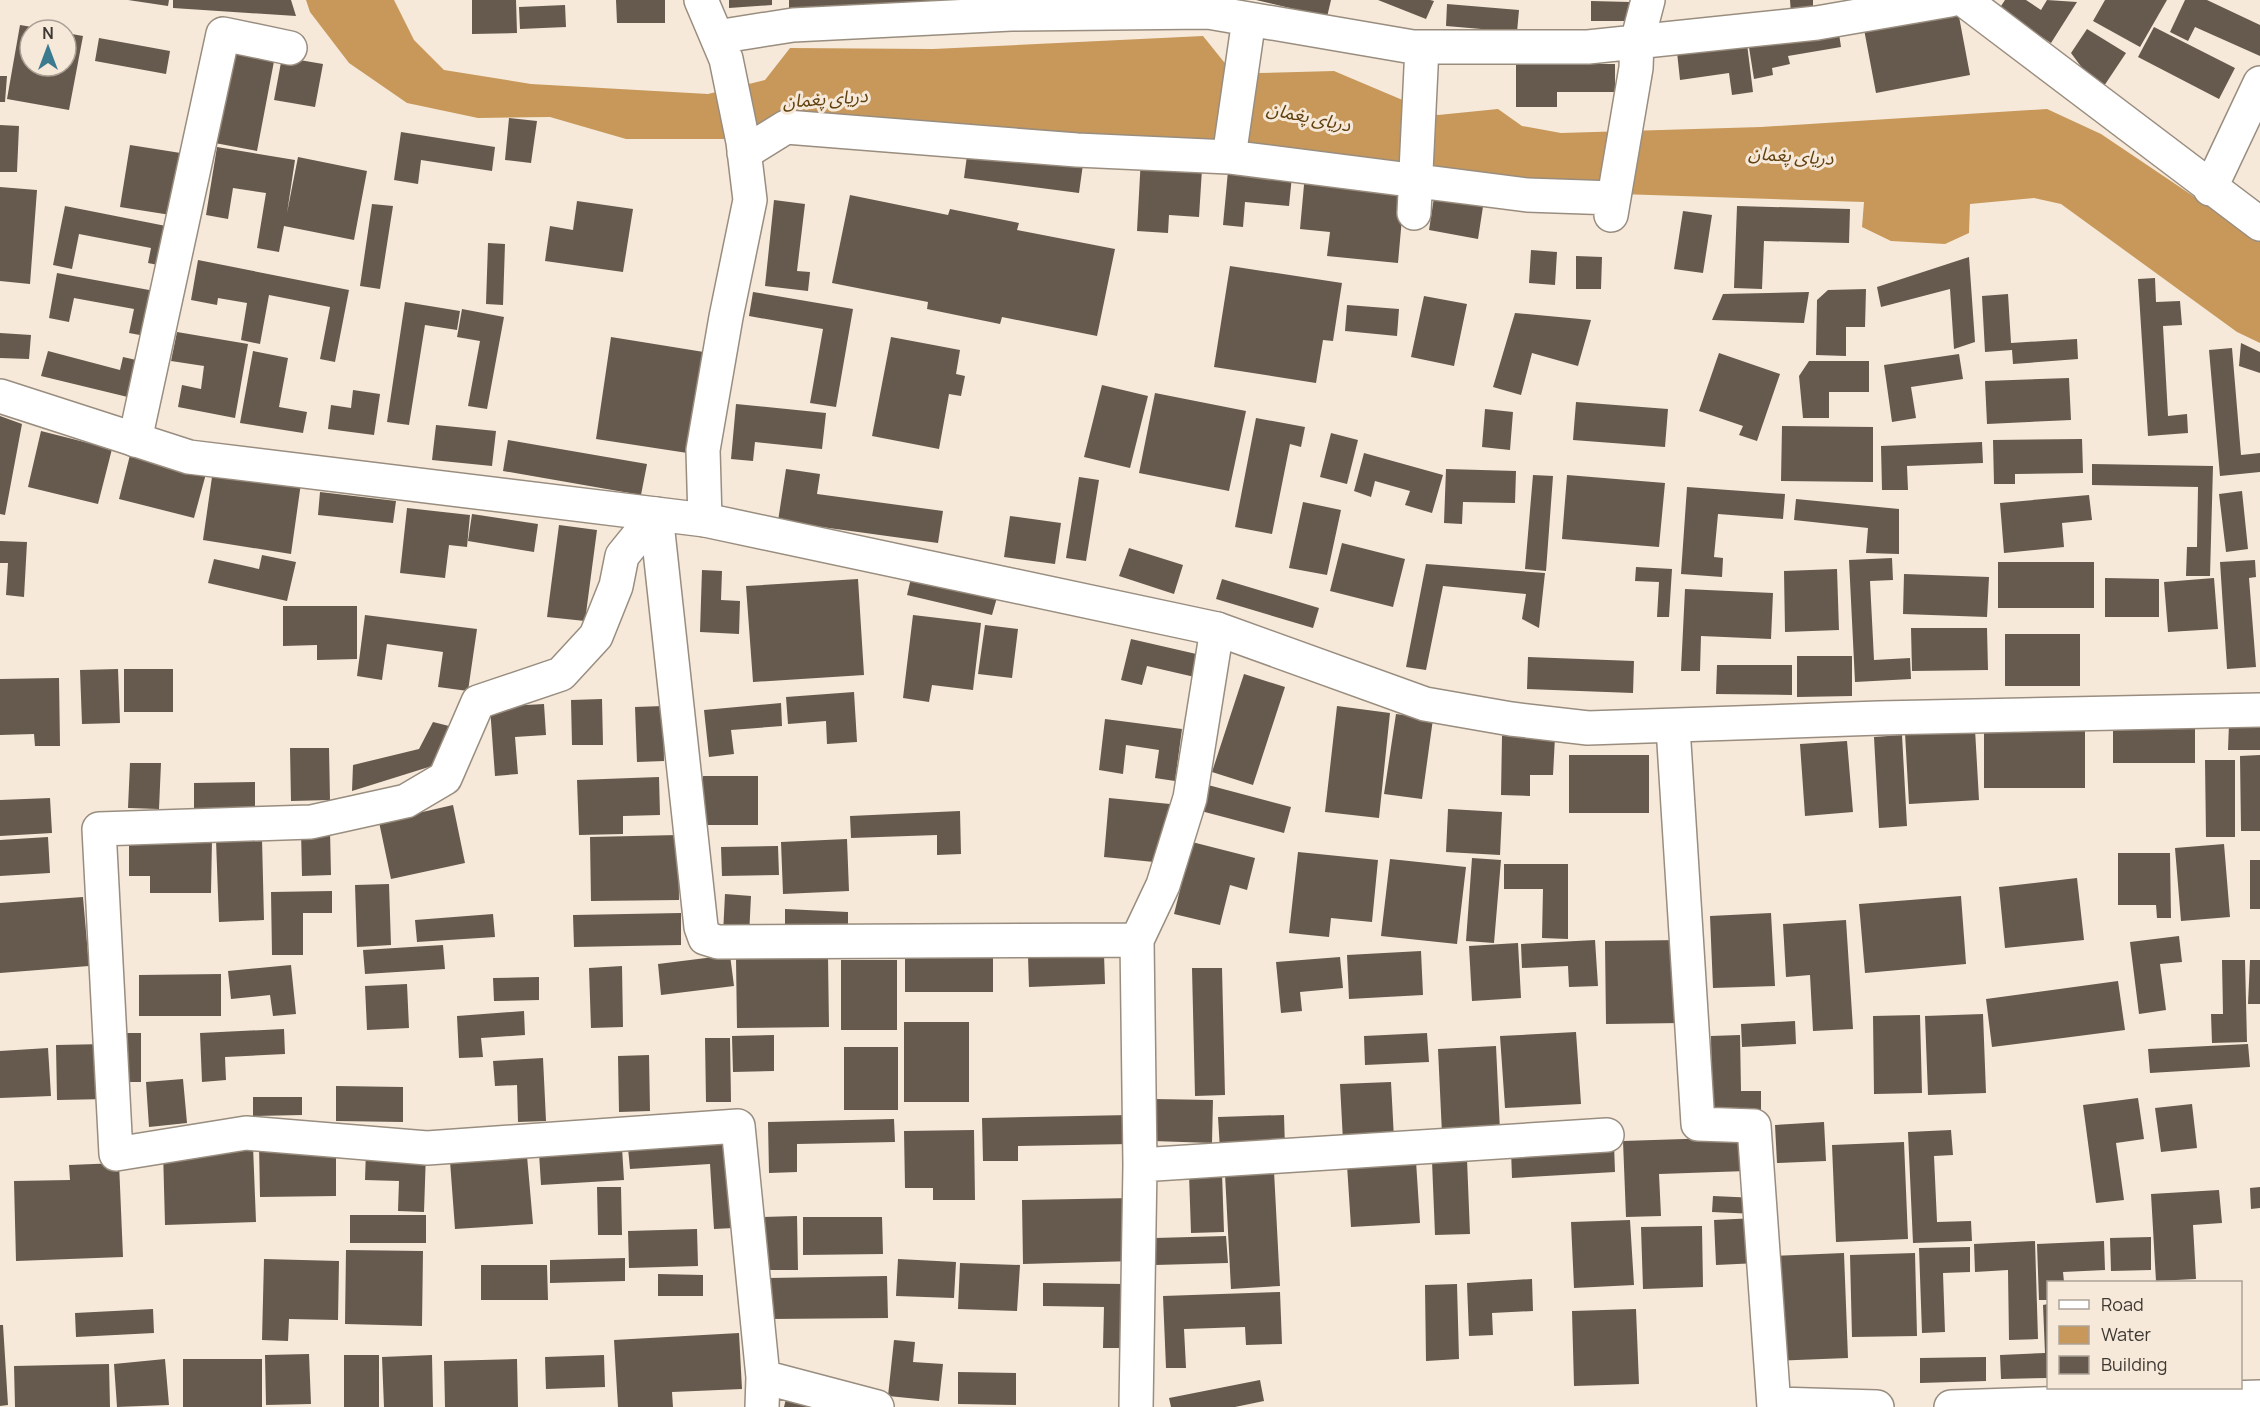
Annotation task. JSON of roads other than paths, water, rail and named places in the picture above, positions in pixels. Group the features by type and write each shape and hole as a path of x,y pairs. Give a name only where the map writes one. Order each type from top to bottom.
{"street":[{"path":"701,0 721,48 743,147 750,200 726,317 704,450 705,520"},
{"path":"743,147 786,127 1077,150 1229,157 1415,197 1527,195 1613,207 1636,68 1637,42 1648,0"},
{"path":"721,48 793,25 1011,14 1208,12 1246,30 1421,63 1818,23 1950,0"},
{"path":"1964,0 2210,189 2260,224"},
{"path":"1229,157 1246,30"},
{"path":"135,440 223,34 290,48"},
{"path":"1415,197 1421,63"},
{"path":"2210,189 2260,83"},
{"path":"0,396 189,457 705,520 1217,629 1425,704 1511,720 1588,728 1673,727 1890,718 2260,710"},
{"path":"656,514 701,927 705,938 718,942 1137,940"},
{"path":"656,514 622,556 616,586 596,636 561,674 477,702 445,778 406,801 311,822 99,829 116,1154 246,1133 427,1148 738,1126 763,1392 877,1407"},
{"path":"1136,1407 1140,1165 1137,940 1163,885 1190,798 1217,629"},
{"path":"1673,727 1698,1124 1754,1126 1774,1406 1877,1407"},
{"path":"1140,1165 1607,1135"},
{"path":"1951,1407 2260,1397"}],"water":[{"name":"دریای پغمان","path":"306,0 394,0 414,40 444,70 531,84 708,94 765,80 790,48 933,49 1203,36 1228,67 1259,73 1334,71 1438,115 1498,109 1522,126 1561,133 1761,127 2047,109 2101,134 2260,241 2260,343 2237,332 2061,204 2034,198 1970,204 1969,233 1945,244 1891,241 1862,227 1864,202 1589,193 772,132 725,139 626,139 550,117 478,118 407,103 349,63 310,12"}]}
